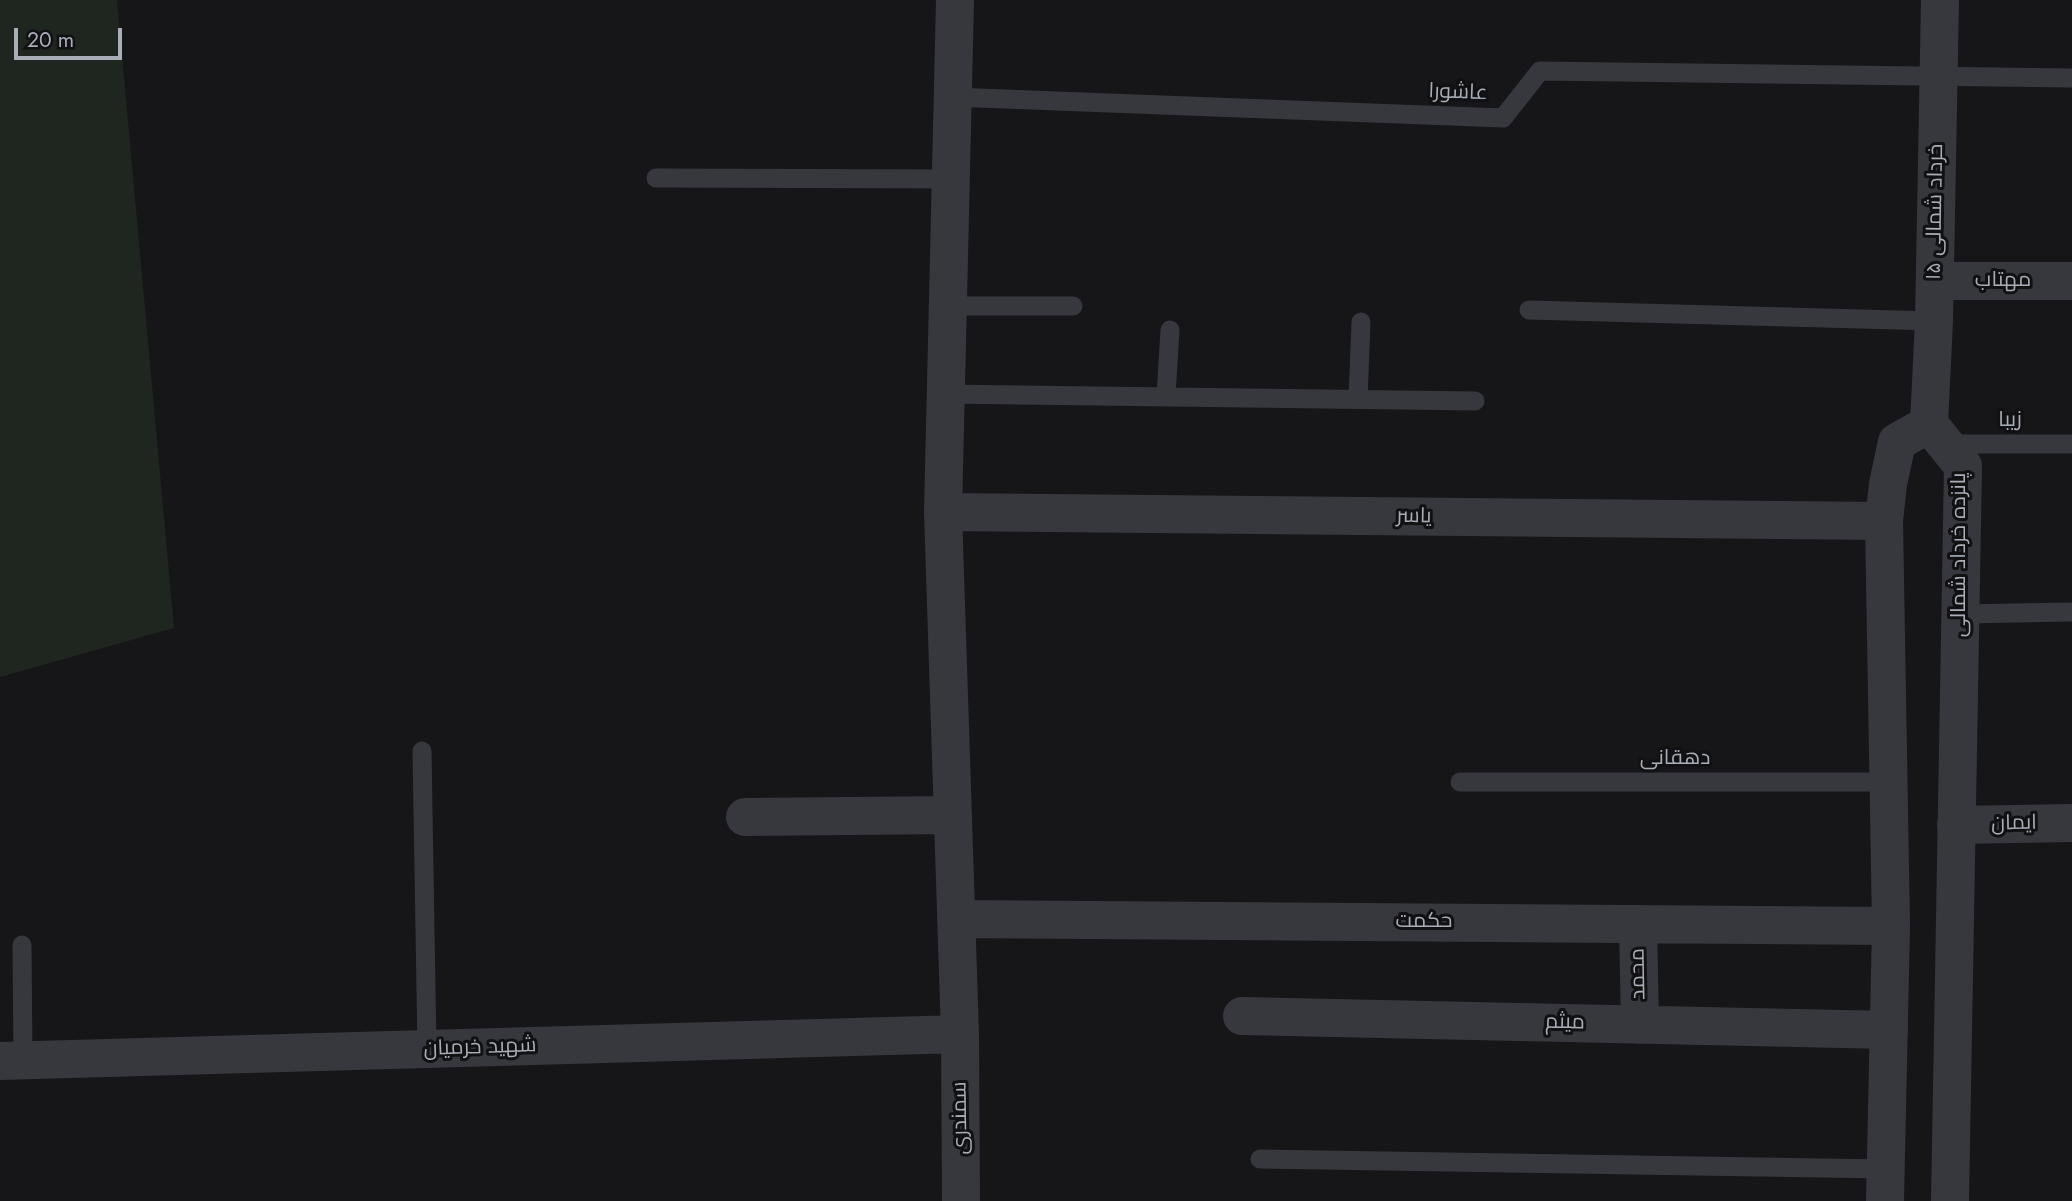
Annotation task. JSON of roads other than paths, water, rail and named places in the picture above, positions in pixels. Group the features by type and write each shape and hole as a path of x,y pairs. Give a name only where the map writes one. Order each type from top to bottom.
{"street":[{"name":"سمندری","path":"954,0 943,512 960,1034 961,1201"},
{"name":"۱۵ خرداد شمالی","path":"1938,434 1934,321 1940,0"},
{"name":"مهتاب","path":"1935,281 2072,281"},
{"path":"1885,1185 1891,926 1884,521 1897,442 1938,434"},
{"name":"پانزده خرداد شمالی","path":"1938,434 1963,467 1950,1201"},
{"name":"یاسر","path":"943,512 1884,521"},
{"path":"745,817 953,815"},
{"name":"ایمان","path":"1956,825 2072,823"},
{"name":"حکمت","path":"956,919 1891,926"},
{"name":"محمد","path":"1638,924 1640,1024"},
{"name":"میثم","path":"1242,1016 1889,1030"},
{"name":"شهید خرمیان","path":"11,1061 960,1034"}],"lane":[{"name":"عاشورا","path":"952,96 1503,118 1540,71 1939,78"},
{"path":"1939,78 2072,78"},
{"path":"656,178 950,179"},
{"path":"948,306 1073,306"},
{"path":"1529,310 1934,321"},
{"path":"1358,399 1361,322"},
{"path":"1166,396 1170,330"},
{"path":"945,394 1475,401"},
{"name":"زیبا","path":"1938,434 2072,444"},
{"path":"1959,614 2072,612"},
{"path":"422,751 427,1049"},
{"name":"دهقانی","path":"1460,782 1889,782"},
{"path":"11,1061 22,945"},
{"path":"1260,1159 1885,1185"}]}
